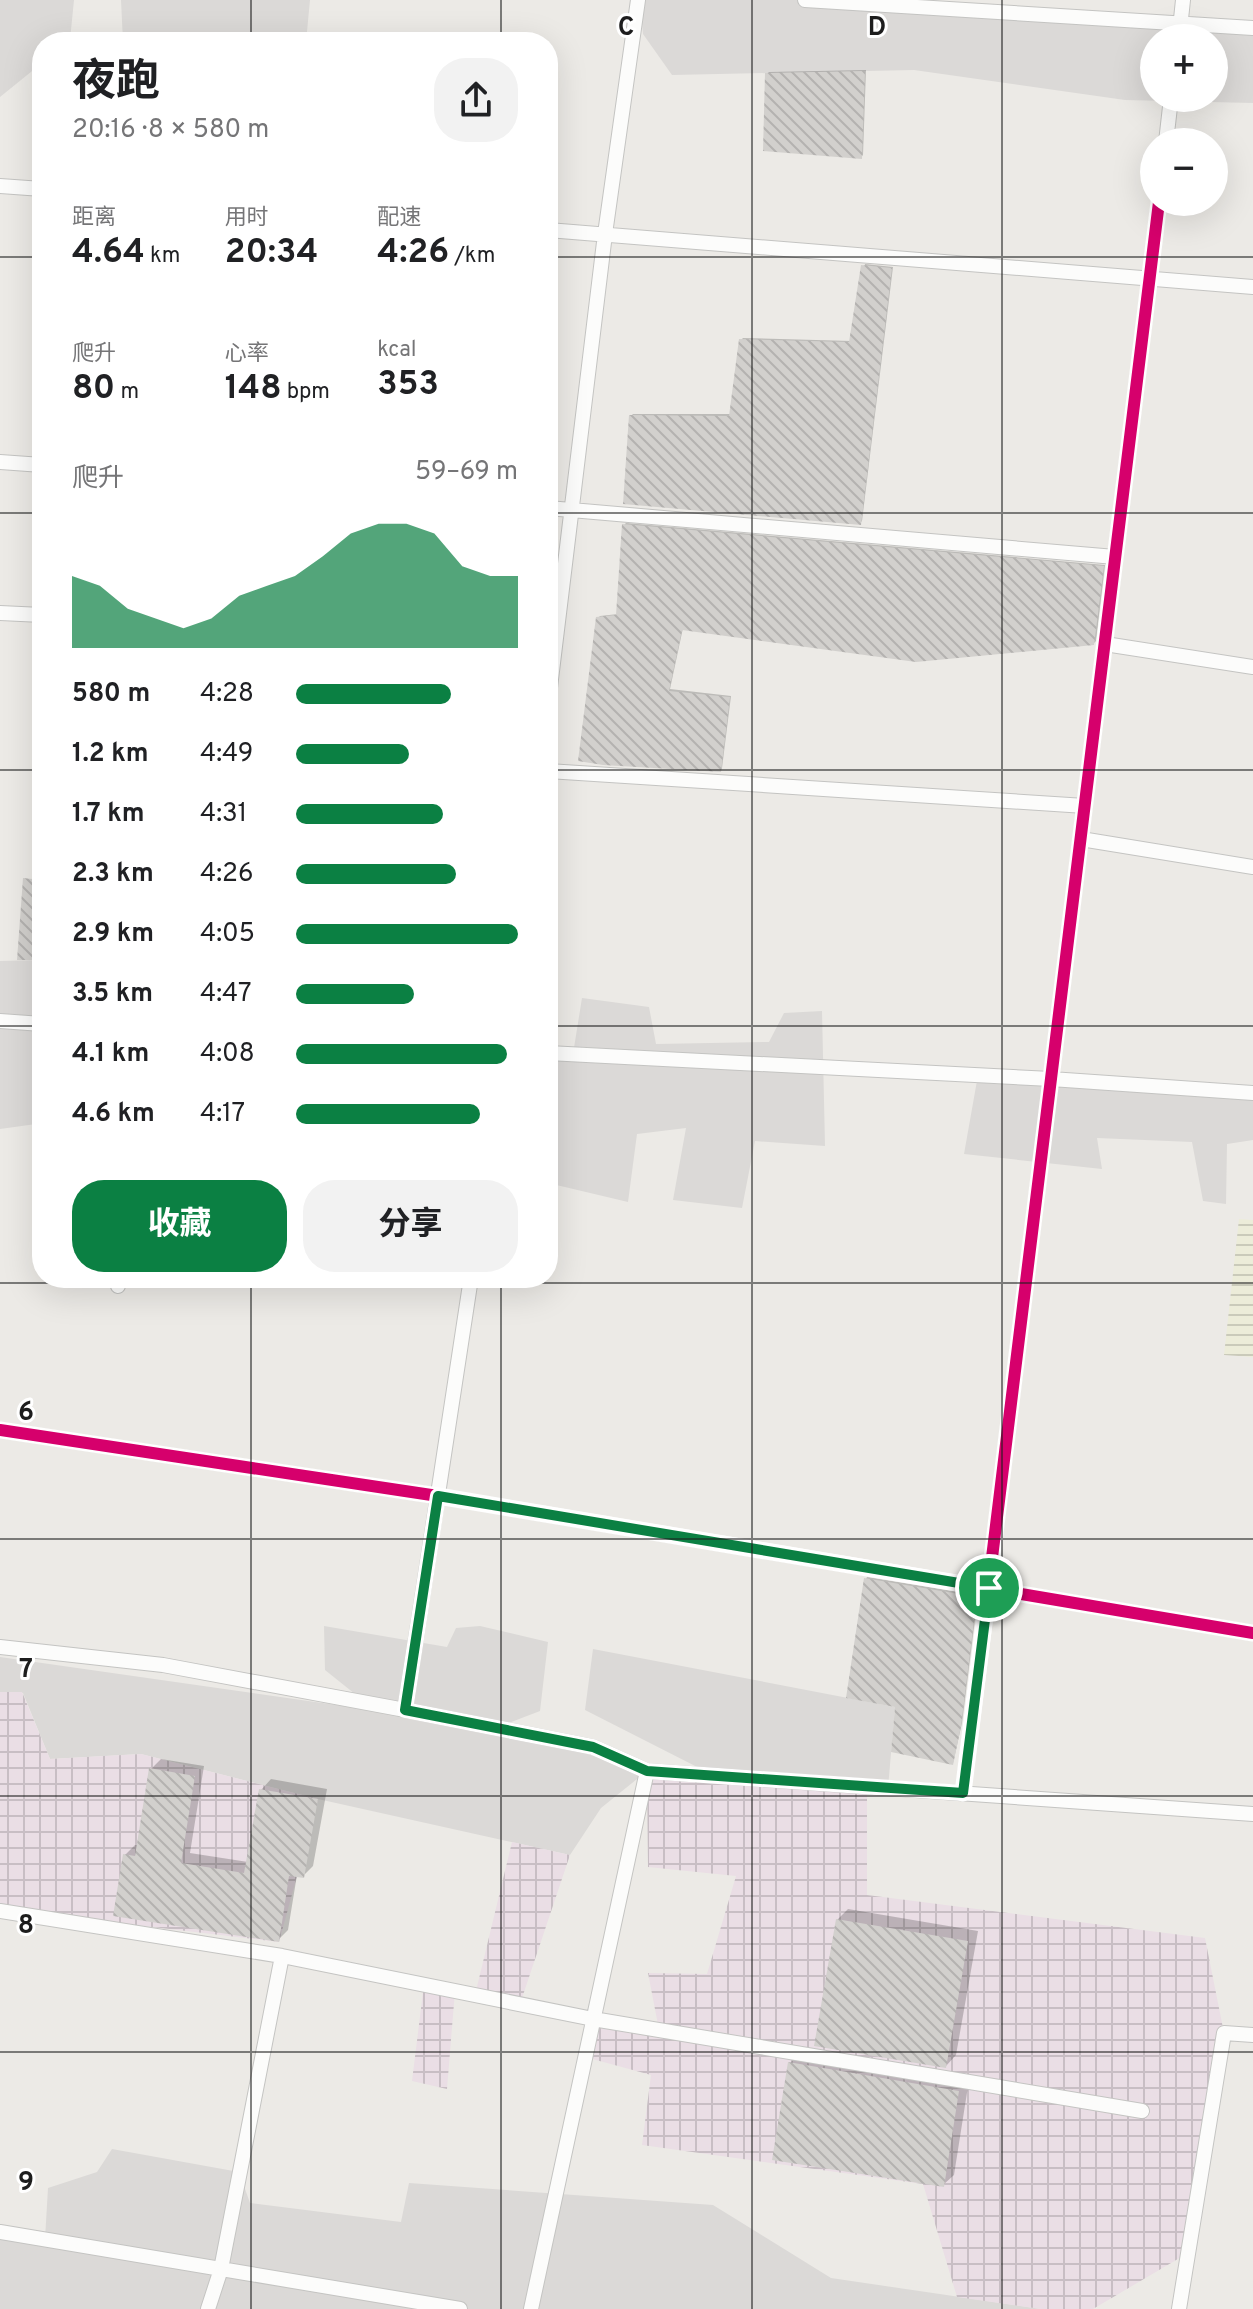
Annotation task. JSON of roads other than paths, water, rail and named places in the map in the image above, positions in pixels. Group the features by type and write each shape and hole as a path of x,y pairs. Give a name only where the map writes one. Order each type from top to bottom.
{"street":[{"path":"558,602 638,0"},
{"path":"805,0 1253,28"},
{"path":"1181,22 1183,0"},
{"path":"0,186 32,188"},
{"path":"963,1793 1157,216"},
{"path":"558,231 1253,287"},
{"path":"0,462 32,464"},
{"path":"558,509 1115,557"},
{"path":"0,613 32,615"},
{"path":"1105,644 1253,667"},
{"path":"558,772 1085,806"},
{"path":"1081,839 1253,867"},
{"path":"0,1021 32,1023"},
{"path":"558,1054 1051,1079 1253,1093"},
{"path":"405,1710 469,1288"},
{"path":"0,1430 438,1496 1253,1633"},
{"path":"0,1647 163,1665 405,1710 593,1747 647,1771 1253,1814"},
{"path":"531,2309 647,1771"},
{"path":"0,1911 282,1956 593,2019 1142,2111"},
{"path":"208,2309 221,2269 282,1956"},
{"path":"1179,2309 1224,2033 1253,2035"},
{"path":"0,2232 460,2309"}]}
